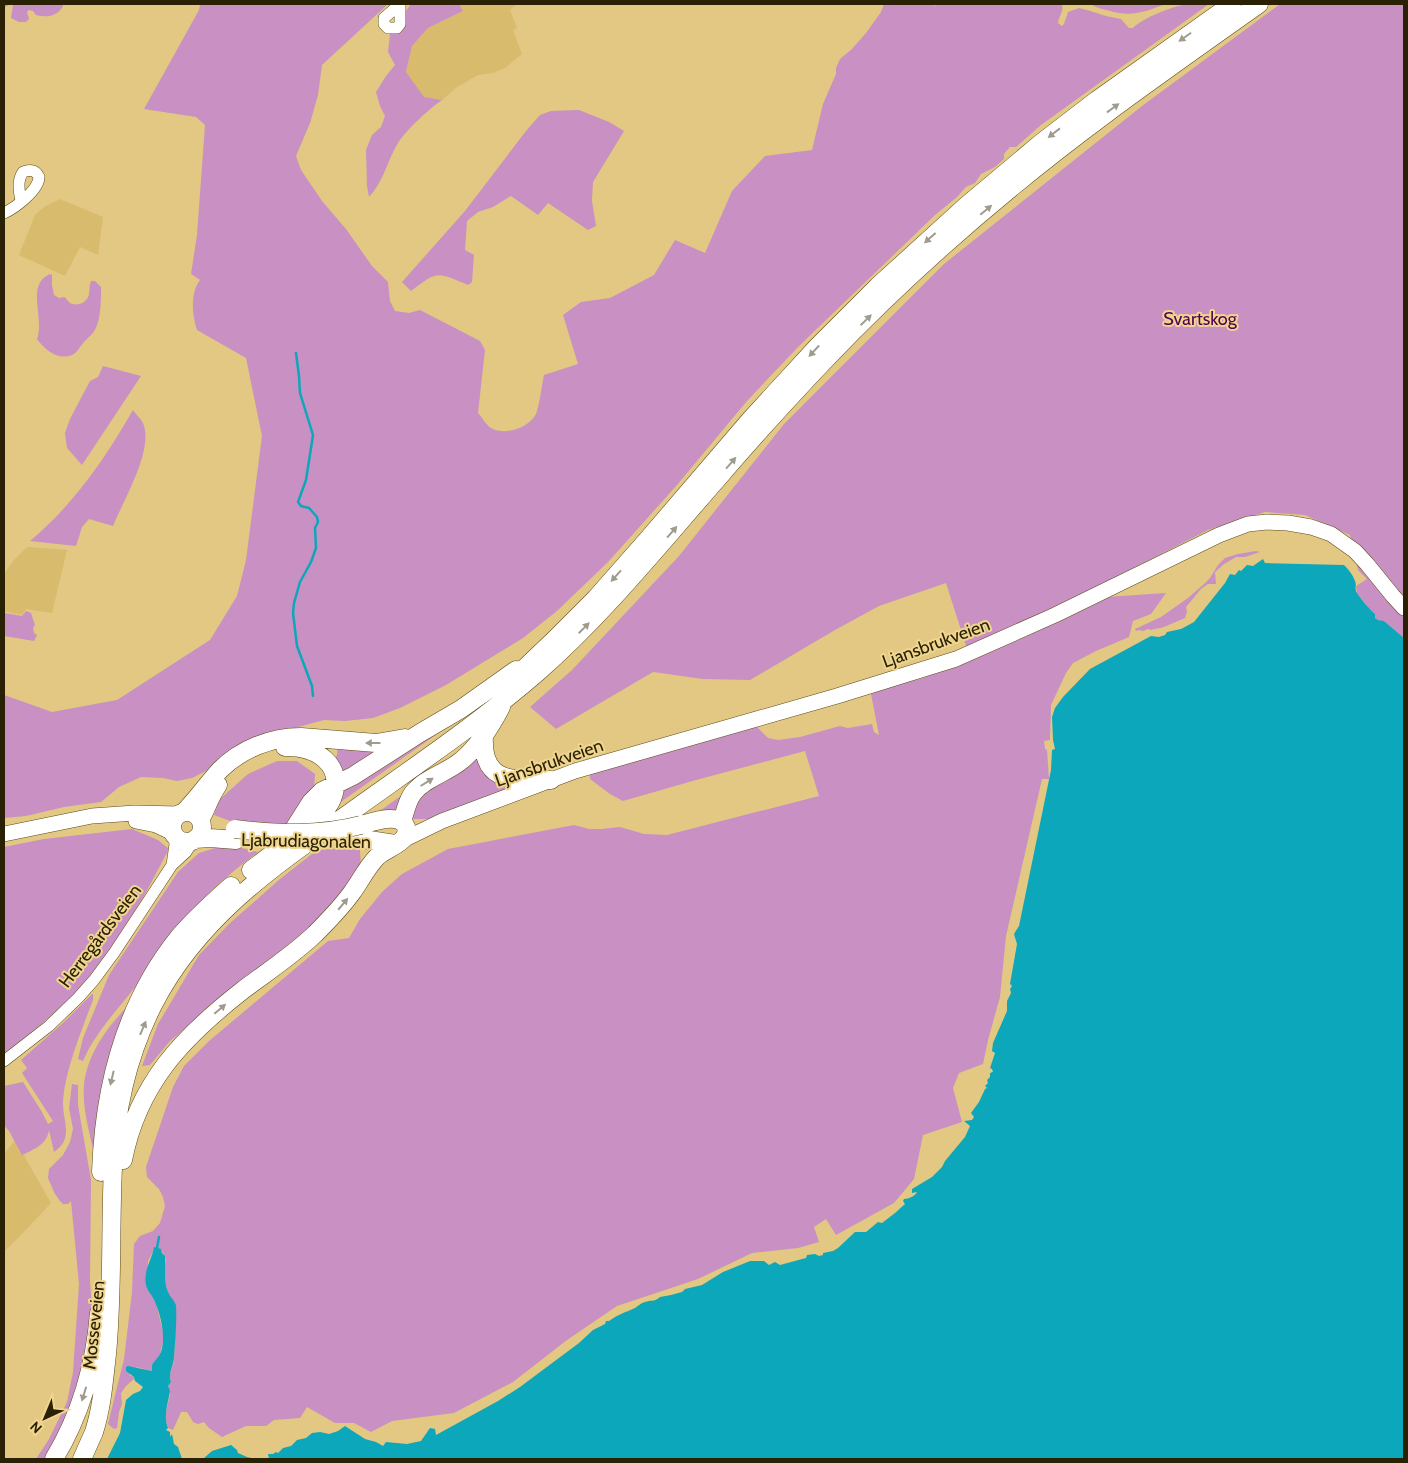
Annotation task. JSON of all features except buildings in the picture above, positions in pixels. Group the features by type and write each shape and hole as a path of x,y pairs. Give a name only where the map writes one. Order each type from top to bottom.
{"highway":[{"path":"107,1188 104,1127 112,1077 126,1032 145,990 163,960 181,936 233,884 286,842 469,715 502,689 596,598 750,420 817,347 878,286 966,206 1041,143 1097,100 1232,4"},
{"path":"107,1188 113,1163 118,1118 131,1059 142,1030 157,997 175,968 194,941 230,903 275,866 452,740 506,699 596,617 766,423 858,328 933,256 998,199 1078,134 1259,4"},
{"path":"286,842 316,796 322,791 353,776 461,709 533,659"},
{"path":"107,1188 121,1172 128,1137 136,1114 163,1066 206,1020 314,934 348,897 397,832 412,794 424,783 447,771 472,752 506,699"},
{"path":"181,813 194,813 200,820 202,828 198,837 184,837 172,823 181,813 220,770 229,762 265,742 301,737 376,743 403,739 420,733"},
{"path":"484,736 485,758 498,775 522,780 551,780"},
{"path":"200,820 205,813 211,795 222,781 244,762 270,750 293,747 316,753 327,761 333,770 336,784 330,803 316,821"},
{"name":"Ljabrudiagonalen","path":"200,820 223,828 235,835"},
{"name":"Ljabrudiagonalen","path":"184,837 210,838 235,835 275,843 303,844 334,842 358,832 397,832"},
{"name":"Mosseveien","path":"54,1459 79,1410 93,1360 100,1299 107,1188"},
{"name":"Mosseveien","path":"82,1459 95,1428 106,1363 110,1306 107,1188"}],"main road":[{"name":"Ljansbrukveien","path":"397,832 442,821 590,767 837,696 956,659 1055,615 1219,535 1248,524 1266,522 1288,523 1311,527 1331,534 1355,551 1404,608"},
{"name":"Ljabrudiagonalen","path":"4,834 105,814 181,813"},
{"name":"Ljabrudiagonalen","path":"118,814 136,821 156,825 184,837"}],"street":[{"path":"4,212 21,201"},
{"name":"Herregårdsveien","path":"4,1061 49,1026 89,986 114,953 172,865 184,837"},
{"name":"Herregårdsveien","path":"172,865 186,852 184,837"}],"shaded area":[{"path":"459,4 517,4 510,10 517,28 513,30 522,54 505,68 493,73 478,75 457,87 442,100 424,97 406,73 412,46 428,28 463,11"},
{"path":"60,199 103,217 98,255 80,247 65,276 19,255 35,215 44,207"},
{"path":"27,547 67,550 52,613 26,609 22,615 4,611 4,579 6,571"},
{"path":"15,1140 51,1203 4,1252 4,1154"}],"green space":[{"path":"10,4 63,4 63,6 55,14 48,16 36,15 33,11 29,10 27,12 29,19 26,22 19,22 11,18 13,5"},
{"path":"200,4 388,4 322,65 318,95 310,123 296,156 301,170 322,201 346,229 372,266 388,282 390,301 395,311 409,313 420,310 480,341 485,350 478,413 491,428 510,431 522,427 533,419 537,411 544,375 578,364 563,315 581,302 610,298 654,275 675,240 705,253 732,191 765,156 812,150 823,104 836,74 836,68 840,59 866,33 881,12 884,4 934,4 934,6 938,4 1062,4 1058,23 1062,26 1068,12 1079,8 1121,19 1129,28 1133,28 1151,16 1176,7 1192,4 1209,4 1041,125 1016,147 1010,147 1004,154 1004,159 995,167 981,174 975,183 966,187 935,215 798,347 747,401 677,485 609,561 557,611 523,638 446,685 400,708 373,718 345,721 324,720 265,736 222,758 206,771 192,778 177,781 141,777 119,787 101,802 64,807 26,816 4,818 4,695 52,712 117,700 210,640 237,596 246,560 262,436 246,358 197,330 193,311 193,298 200,280 191,274 197,235 205,125 196,117 144,109 199,10"},
{"path":"411,4 459,4 463,11 428,28 412,46 406,72 424,97 442,100 418,120 398,143 382,178 369,197 366,150 372,135 381,127 385,116 376,92 395,65 388,52 390,34 397,32"},
{"path":"1091,4 1165,4 1145,11 1124,14"},
{"name":"Svartskog","path":"1280,4 1404,4 1404,638 1384,621 1377,620 1357,594 1356,586 1367,579 1358,570 1350,535 1305,515 1265,512 1208,530 1008,632 967,649 946,583 879,606 750,680 703,679 653,672 556,729 530,707 572,670 679,556 784,424 944,264 1142,106"},
{"path":"579,110 609,122 624,131 593,182 592,201 596,226 588,230 548,203 538,215 511,196 493,207 478,212 467,221 465,250 474,255 472,282 468,285 438,275 427,279 411,291 402,282 465,211 540,115 551,111"},
{"path":"50,274 52,275 54,295 59,298 65,297 73,304 79,304 87,299 91,281 95,281 101,287 100,315 95,330 74,354 63,357 53,354 37,339 39,322 37,294 43,279"},
{"path":"103,366 141,376 82,465 67,448 65,433 70,419 90,381 98,377"},
{"path":"133,410 144,426 144,449 136,476 113,526 89,519 82,527 76,546 30,541 74,497 111,446"},
{"path":"1256,551 1260,552 1245,557 1236,557 1215,572 1216,584 1208,584 1201,589 1186,607 1185,618 1162,628 1136,631 1135,629 1161,617 1188,598 1210,578 1225,558"},
{"path":"1166,593 1151,614 1133,621 1129,637 1073,663 1066,673 1051,705 1050,740 1044,741 1045,749 1047,750 1049,779 1042,779 1006,936 1000,997 983,1064 959,1073 953,1088 962,1122 923,1135 914,1179 894,1203 836,1235 826,1219 814,1227 819,1242 798,1248 752,1253 698,1279 617,1306 567,1340 513,1382 454,1413 392,1421 371,1432 354,1423 335,1423 307,1407 300,1418 274,1420 266,1426 246,1426 222,1437 204,1422 198,1424 193,1422 187,1412 181,1412 173,1430 168,1428 165,1416 170,1395 168,1386 171,1382 170,1375 174,1361 176,1305 168,1294 164,1276 166,1259 161,1249 154,1250 148,1261 147,1288 156,1303 163,1332 160,1354 152,1371 136,1367 129,1375 134,1377 134,1379 121,1393 122,1404 117,1428 114,1429 108,1424 124,1359 132,1292 134,1244 140,1236 153,1231 160,1223 165,1206 159,1189 147,1177 146,1167 173,1087 184,1066 209,1041 328,941 349,938 360,919 382,892 402,874 448,849 574,825 589,829 620,827 644,834 667,835 819,796 805,751 623,801 590,779 590,773 754,724 768,738 778,740 800,737 840,726 848,728 872,724 874,732 879,735 871,694 873,690 920,679 948,669 1106,597"},
{"path":"26,611 31,613 35,625 33,628 34,633 37,635 34,641 4,636 4,613 22,616"},
{"path":"444,727 444,729 335,806 340,786"},
{"path":"338,744 392,745 340,780 334,759 337,755"},
{"path":"473,755 523,784 429,819 411,819 412,803"},
{"path":"277,761 297,761 315,774 314,788 290,824 230,821 214,815 220,799 248,774"},
{"path":"409,790 400,811 371,815 384,808"},
{"path":"132,829 158,840 169,849 144,896 104,959 74,997 4,1055 4,847 44,839"},
{"path":"233,846 258,852 219,883 189,914 100,1031 83,1061 78,1059 83,1038 109,975 178,872 199,853 218,847"},
{"path":"352,847 360,850 361,868 353,882 321,918 170,1041 150,1065 142,1066 158,1024 199,955 229,924 280,879 317,850"},
{"path":"92,994 93,1000 74,1051 64,1091 63,1110 66,1136 64,1141 54,1152 49,1130 43,1142 22,1155 4,1125 4,1086 23,1082 48,1124 53,1121 22,1073 27,1068 21,1060"},
{"path":"129,1005 95,1158 84,1103 86,1074 89,1062 106,1031"},
{"path":"72,1084 78,1085 78,1105 91,1180 90,1281 92,1311 81,1385 47,1459 36,1459 49,1439 67,1402 73,1372 79,1284 71,1201 68,1204 63,1204 60,1201 48,1178 49,1169 63,1155 70,1142 73,1129 69,1108"}],"water":[{"path":"1263,559 1265,563 1344,565 1356,583 1357,593 1375,614 1375,618 1384,621 1404,638 1404,1459 269,1459 268,1454 278,1453 283,1448 291,1446 297,1440 306,1438 312,1433 329,1434 345,1426 365,1439 383,1446 386,1442 407,1444 421,1441 430,1428 435,1429 436,1435 520,1387 579,1343 593,1330 605,1324 606,1321 647,1301 702,1285 723,1272 750,1261 764,1261 769,1265 775,1262 780,1265 806,1258 807,1255 815,1254 819,1256 833,1251 855,1232 866,1232 878,1222 882,1223 905,1204 904,1199 915,1195 917,1192 912,1193 912,1189 932,1177 965,1137 970,1126 964,1121 972,1120 974,1117 971,1113 987,1088 985,1086 988,1083 987,1080 990,1077 990,1073 993,1072 990,1068 995,1053 992,1051 993,1043 1007,1011 1007,1001 1011,993 1010,989 1012,986 1010,984 1017,944 1014,934 1019,926 1051,770 1052,750 1055,749 1052,717 1055,708 1090,669 1151,636 1159,637 1194,622 1230,574 1235,575 1247,565 1253,566"},
{"path":"154,1247 161,1249 165,1256 166,1288 176,1305 174,1358 170,1373 171,1382 168,1386 170,1391 166,1414 168,1428 166,1430 170,1432 170,1437 172,1434 174,1444 178,1447 182,1459 107,1459 120,1433 126,1400 143,1387 126,1371 126,1367 152,1371 152,1365 160,1354 162,1346 161,1320 145,1280"},
{"path":"231,1445 238,1453 256,1459 203,1459 212,1451"}],"waterway":[{"path":"296,353 300,393 313,435 306,480 298,502 301,506 309,508 317,517 318,522 315,528 316,548 300,582 293,613 297,646 312,686 313,696"},
{"path":"157,1248 159,1237"}]}
